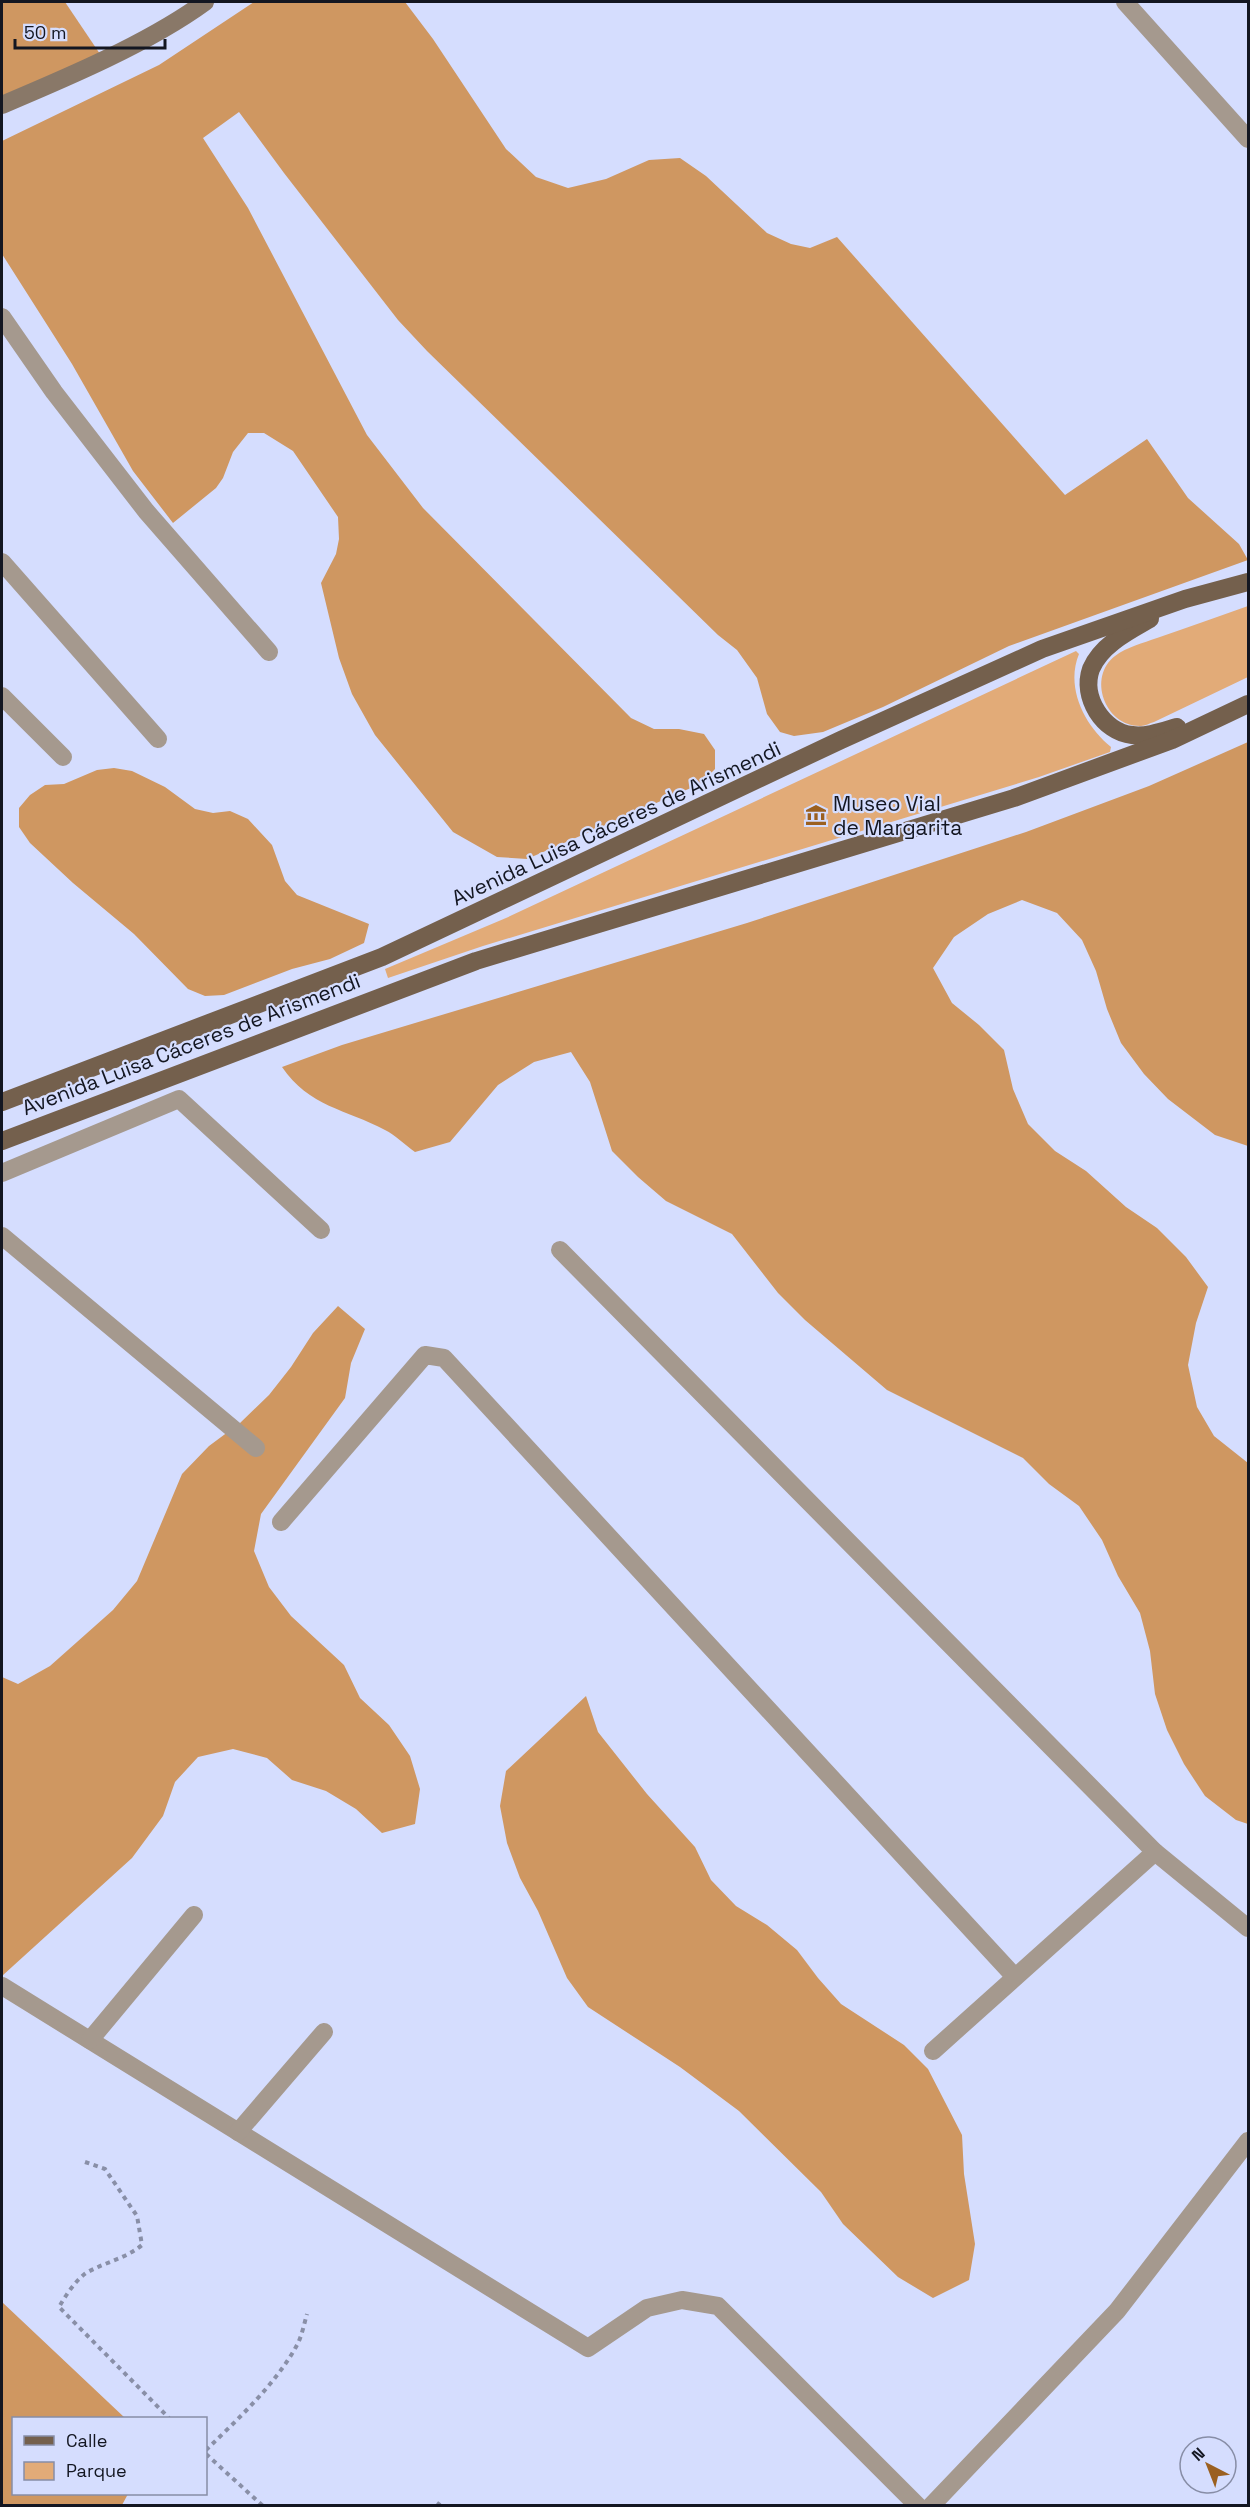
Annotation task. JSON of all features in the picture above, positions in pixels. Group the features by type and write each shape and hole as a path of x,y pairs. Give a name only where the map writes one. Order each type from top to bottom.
{"main road":[{"name":"Avenida Luisa Cáceres de Arismendi","path":"2,1102 382,957 1022,658 1185,599 1248,582"},
{"path":"1185,599 1120,636 1104,651 1092,669 1088,688 1094,706 1103,719 1116,731 1133,736 1154,734 1243,706"},
{"name":"Avenida Luisa Cáceres de Arismendi","path":"2,1141 476,961 1014,798 1172,740 1243,706"}],"street":[{"path":"2,105 142,40 205,2"},
{"path":"1125,2 1248,138"},
{"path":"2,317 54,392 146,511 268,652"},
{"path":"2,562 158,739"},
{"path":"2,696 63,757"},
{"path":"2,1173 180,1099 321,1230"},
{"path":"2,1236 256,1448"},
{"path":"560,1250 1155,1852 1248,1928"},
{"path":"281,1522 425,1355 444,1358 1015,1977"},
{"path":"933,2051 1155,1852"},
{"path":"90,2040 194,1915"},
{"path":"2,1986 588,2348 647,2308 682,2300 718,2306 918,2505"},
{"path":"238,2132 324,2032"},
{"path":"931,2505 1117,2312 1248,2141"}],"path":[{"path":"84,2162 105,2169 137,2216 142,2245 130,2255 109,2262 84,2275 59,2307 168,2417"},
{"path":"207,2451 242,2415 284,2365 298,2343 307,2314"},
{"path":"207,2453 263,2505"}],"green space":[{"path":"1248,606 1248,677 1144,726 1128,724 1110,710 1101,688 1102,676 1107,665 1115,656 1135,646"},
{"name":"Museo Vial de Margarita","path":"1076,651 1079,654 1074,680 1080,705 1093,728 1111,747 1110,752 1039,777 483,946 388,978 385,969 506,918"}],"shaded area":[{"path":"2,2 65,2 100,54 2,96"},
{"path":"254,2 405,2 433,39 506,149 536,177 568,188 606,179 649,160 680,158 706,176 767,233 791,244 810,248 837,237 1065,495 1147,439 1188,498 1239,544 1248,560 1009,646 883,707 823,732 794,736 780,732 767,714 757,678 737,650 718,635 398,320 239,112 203,138 248,208 367,435 423,508 631,718 654,729 679,729 704,734 715,750 715,769 700,784 527,859 497,857 453,832 375,735 352,694 339,658 321,583 336,554 339,539 338,517 293,451 264,433 248,433 233,452 223,478 216,488 173,523 133,471 72,364 2,254 2,141 159,65"},
{"path":"1248,742 1248,1146 1215,1135 1168,1099 1144,1074 1121,1043 1107,1009 1096,971 1082,940 1057,913 1022,900 988,914 954,937 933,968 952,1003 1004,1050 1013,1089 1028,1124 1055,1151 1086,1171 1126,1207 1157,1228 1186,1257 1208,1287 1196,1323 1188,1365 1197,1407 1214,1436 1248,1463 1248,1824 1236,1820 1205,1796 1184,1764 1167,1730 1155,1694 1150,1651 1140,1613 1118,1576 1102,1540 1079,1506 1049,1484 1023,1458 887,1390 805,1320 778,1293 732,1234 666,1201 638,1177 612,1151 590,1082 571,1052 534,1062 498,1085 450,1142 415,1152 385,1130 316,1099 304,1091 282,1067 342,1045 747,923 1026,832 1149,786"},
{"path":"114,768 132,771 165,787 195,809 213,813 230,811 248,819 272,845 285,881 297,895 369,924 364,943 330,959 292,969 224,995 205,996 188,989 134,934 30,843 19,827 19,808 30,795 45,785 64,784 97,770"},
{"path":"338,1306 365,1329 351,1363 345,1398 261,1514 254,1551 269,1587 291,1616 344,1665 360,1698 389,1725 410,1756 420,1789 415,1824 382,1833 356,1809 326,1791 292,1780 267,1758 233,1749 198,1757 175,1782 163,1816 132,1858 2,1976 2,1677 18,1684 50,1666 113,1610 137,1581 182,1474 209,1446 240,1423 269,1395 313,1333"},
{"path":"586,1696 598,1732 647,1794 695,1847 711,1880 736,1906 767,1925 797,1950 841,2004 904,2045 928,2069 962,2135 964,2174 975,2244 969,2280 933,2298 898,2277 843,2224 821,2192 739,2111 680,2067 588,2007 567,1978 538,1911 520,1878 507,1843 500,1806 506,1771"},
{"path":"2,2302 124,2417 12,2417 12,2495 127,2495 122,2505 2,2505"}],"place":[{"name":"Museo Vial de Margarita","path":"816,815"}]}
